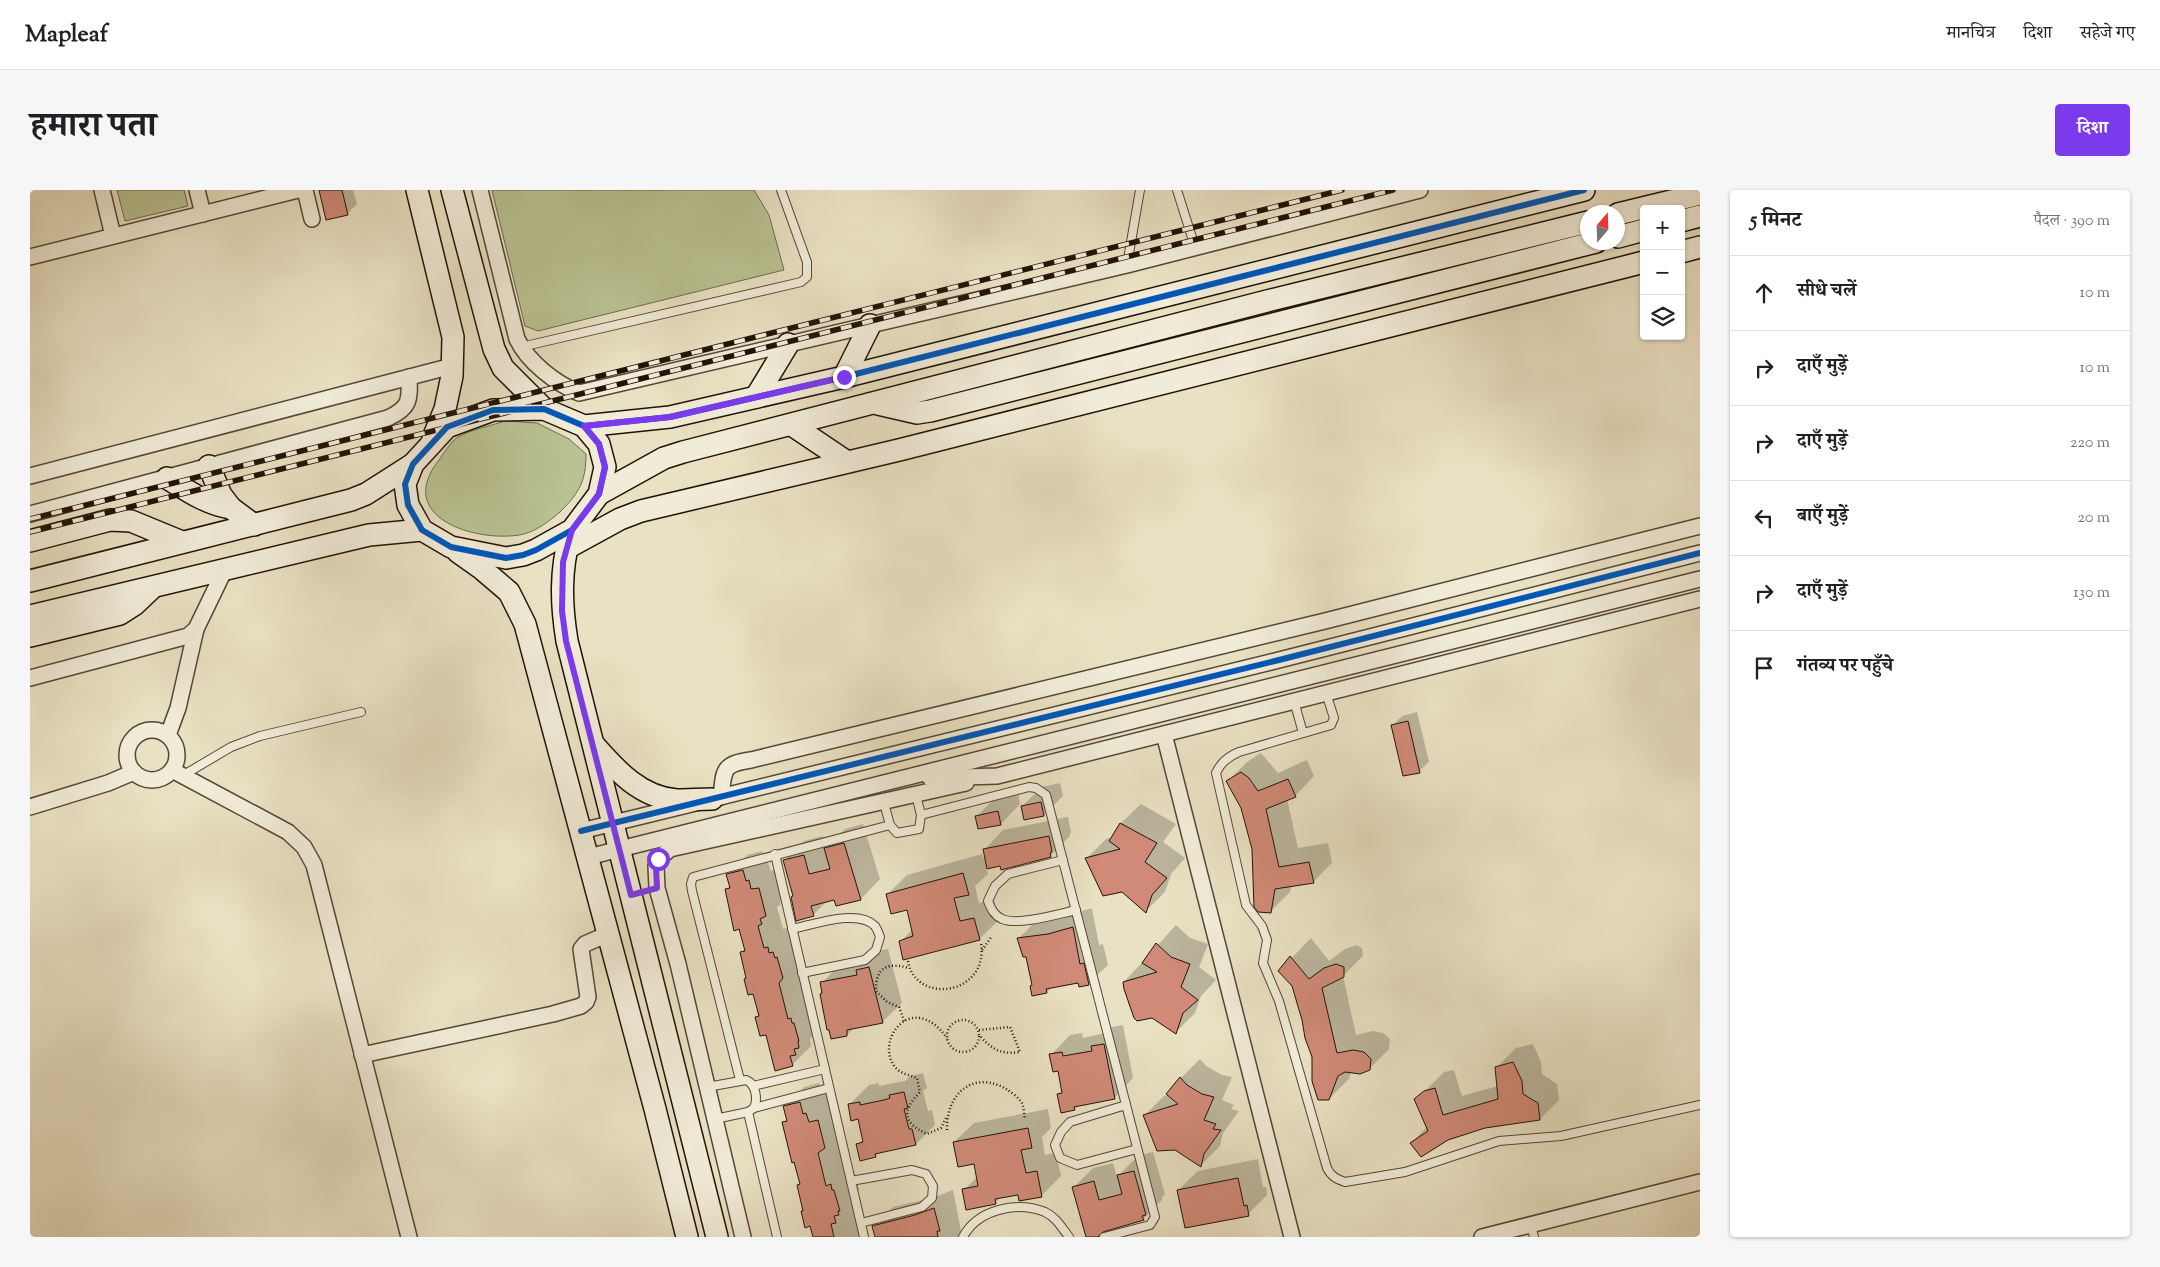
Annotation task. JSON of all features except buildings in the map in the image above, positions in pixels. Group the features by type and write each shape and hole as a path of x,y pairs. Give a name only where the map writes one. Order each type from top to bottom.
{"street":[{"path":"102,190 113,236"},
{"path":"197,190 203,214"},
{"path":"30,258 298,190"},
{"path":"305,190 312,218"},
{"path":"417,190 452,337 452,366 445,410 430,445"},
{"path":"452,190 494,349 503,368 544,409 584,426 599,444 605,467 599,494 569,539 563,562 562,611 566,641 717,1237"},
{"path":"480,190 517,339 533,362 579,393 1127,264 1420,190"},
{"path":"584,426 670,417 844,377 1584,190"},
{"path":"1625,212 1700,194"},
{"path":"1685,220 1700,216"},
{"path":"599,494 664,458 1267,301 1580,224"},
{"path":"1625,235 1640,231"},
{"path":"875,404 918,413 930,411 1580,246"},
{"path":"1685,251 1700,248"},
{"path":"451,547 506,558 523,555 641,511 847,462 1640,263"},
{"path":"844,377 870,325"},
{"path":"756,397 788,344"},
{"path":"30,476 452,366"},
{"path":"30,514 388,418 406,406 410,396 409,377"},
{"path":"30,581 351,500 366,494 413,464 447,427 493,410 544,409"},
{"path":"792,425 847,462"},
{"path":"413,464 405,484 408,505 422,530 451,547 482,569 509,592 525,624 687,1237"},
{"path":"209,466 221,494 231,508 254,525"},
{"path":"167,478 204,501 215,506 231,508"},
{"path":"30,541 110,520 122,519 182,542"},
{"path":"717,798 724,770 729,765 737,762 1278,633 1700,526"},
{"path":"30,616 369,535 422,530"},
{"path":"581,831 1279,660 1700,553"},
{"path":"168,735 178,708 196,630 225,569"},
{"path":"588,857 1700,578"},
{"path":"30,636 120,614 134,605 153,587"},
{"path":"743,1237 657,888 656,866 658,859 670,849 884,803 996,776 1700,599"},
{"path":"30,678 183,638 196,630"},
{"path":"177,773 178,756 173,741 168,735 154,730 146,731 138,734 132,740 127,756 134,772 149,780 177,773 288,832 304,847 314,865 409,1237"},
{"path":"1164,734 1292,1237"},
{"path":"592,743 621,775 647,792 675,800 717,798"},
{"path":"30,807 108,783 134,772"},
{"path":"900,779 996,776"},
{"path":"631,895 657,888"},
{"path":"362,1054 554,1014 581,1006 588,997 582,949 585,944 608,934"},
{"path":"694,1146 720,1140"},
{"path":"1482,1237 1532,1231 1700,1182"}],"lane":[{"path":"521,347 801,282 807,277 807,262 781,190"},
{"path":"1127,264 1140,190"},
{"path":"1178,190 1195,247"},
{"path":"1326,693 1334,721 1326,727 1230,755 1219,766 1216,780 1246,905 1262,926 1267,940 1263,963 1279,1001 1324,1159 1330,1174 1336,1179 1345,1182 1405,1172 1499,1141 1561,1136 1700,1105"},
{"path":"1294,701 1303,733"},
{"path":"177,773 231,747 253,739 361,712"},
{"path":"921,815 1029,787 1036,788 1046,795 1155,1217 1150,1225 1104,1237"},
{"path":"884,803 890,826 897,833 919,828 921,826 921,815 916,795"},
{"path":"740,1080 691,884 693,877 698,874 774,854 890,826"},
{"path":"774,854 864,1237"},
{"path":"1063,860 1008,874 995,886 988,901 992,912 1002,920 1020,921 1076,910"},
{"path":"792,929 845,918 862,918 875,926 880,937 876,950 864,960 802,974"},
{"path":"753,1086 825,1069"},
{"path":"707,1086 740,1080 750,1082 753,1086 756,1098 751,1110 777,1237"},
{"path":"715,1119 829,1088"},
{"path":"1126,1105 1070,1122 1060,1132 1055,1145 1060,1158 1077,1165 1137,1149"},
{"path":"851,1181 912,1170 926,1174 933,1186 932,1198 922,1207 861,1223"},
{"path":"963,1237 978,1219 988,1213 1004,1208 1030,1209 1045,1212 1056,1220 1069,1237"}],"path":[{"path":"982,951 992,936"},
{"path":"908,961 911,974 921,983 937,989 956,988 973,977 979,966 982,956 980,943"},
{"path":"904,1021 899,1007 887,1002 876,991 876,981 883,968 898,965 909,968"},
{"path":"947,1038 952,1024 962,1020 972,1022 979,1030 980,1036 977,1046 967,1052 962,1052 952,1048 947,1038 932,1021 916,1017 904,1021 896,1028 889,1045 894,1066 898,1070 917,1078 920,1092 909,1105 907,1112 908,1121 912,1126 928,1134 941,1128 954,1096 964,1087 976,1082 1000,1085 1011,1092 1021,1102 1025,1119"},
{"path":"979,1030 1010,1027 1020,1052 1011,1054 998,1051 980,1036"},
{"path":"946,1118 946,1130"}],"green space":[{"path":"117,190 184,190 188,206 125,221"},
{"path":"492,190 754,190 769,215 784,270 538,331 525,326"},
{"path":"505,421 537,423 569,439 586,454 585,471 581,485 568,504 552,519 525,534 501,536 481,534 445,522 433,511 426,497 428,480 439,460 450,444 463,434"}],"railway":[{"path":"30,519 1342,190"},
{"path":"30,532 1393,190"}],"cycle path":[{"path":"584,426 599,444 605,467 599,494 572,530 536,550 506,558 451,547 422,530 408,505 405,484 413,464 447,427 493,410 544,409 584,426 670,417 844,377 1584,190"},
{"path":"581,831 1279,660 1700,553"}],"route":[{"path":"658,859 656,866 657,888 631,895 566,641 562,611 563,562 572,530 599,494 605,467 599,444 584,426 670,417 844,377"}]}
